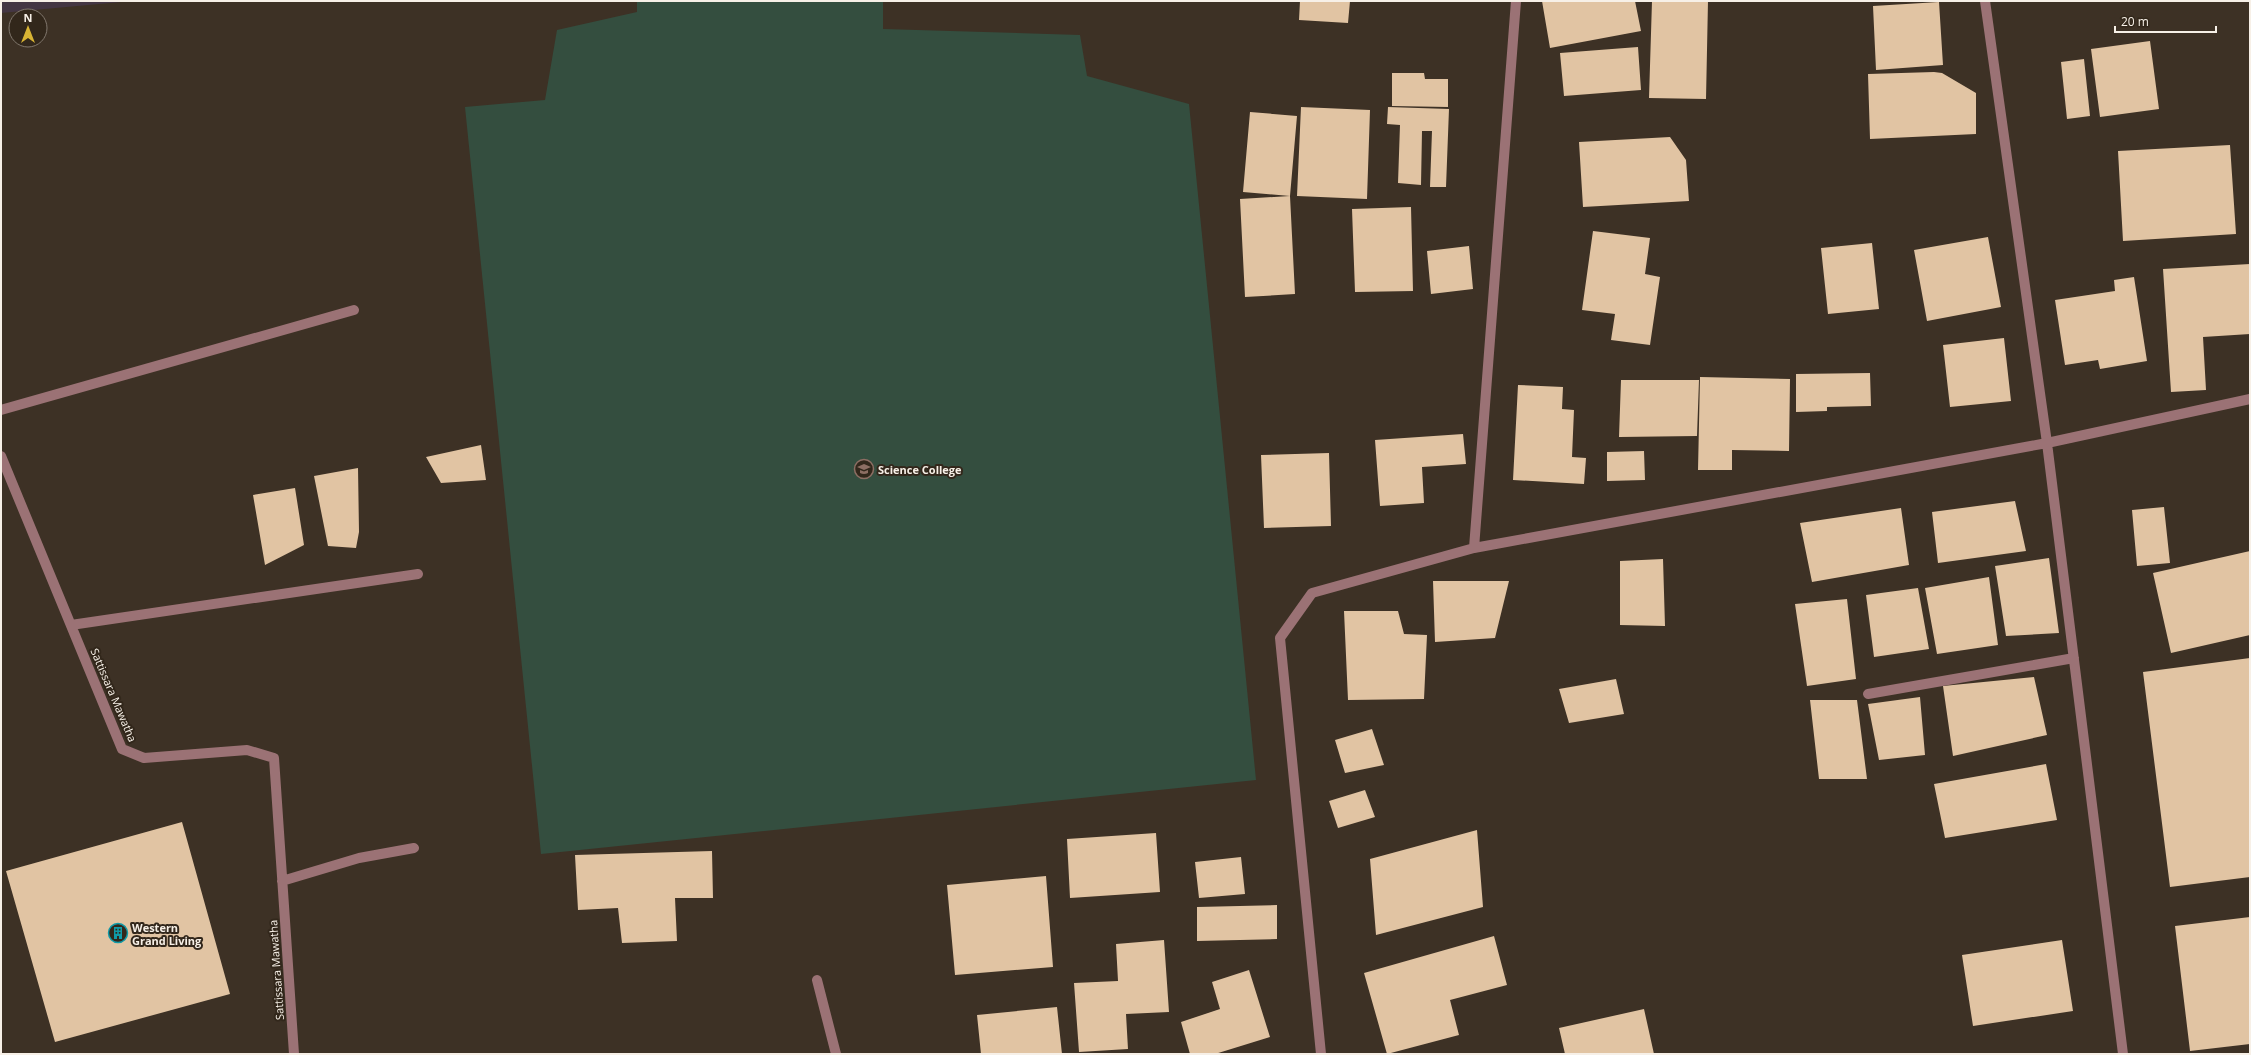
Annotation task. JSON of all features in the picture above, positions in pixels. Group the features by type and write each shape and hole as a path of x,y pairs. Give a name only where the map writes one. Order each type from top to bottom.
{"street":[{"path":"1474,548 1516,1"},
{"path":"1985,1 2047,443 2123,1054"},
{"path":"1,410 354,310"},
{"path":"1319,1054 1280,638 1312,593 1474,548 2047,443 2250,399"},
{"name":"Sattissara Mawatha","path":"1,456 122,749 144,758 247,750 274,758 294,1054"},
{"path":"71,625 418,574"},
{"path":"1868,694 2074,658"},
{"path":"282,881 358,858 414,848"},
{"path":"817,980 836,1054"}],"shaded area":[{"path":"1,1 132,1 48,9 8,8 8,12 1,13"}],"green space":[{"name":"Science College","path":"637,1 883,1 883,29 1080,35 1087,76 1189,104 1256,780 541,854 465,107 545,100 557,30 637,12"}],"building":[{"path":"1300,1 1350,1 1348,23 1299,20"},
{"path":"1542,1 1635,1 1641,31 1550,48"},
{"path":"1652,1 1708,1 1706,99 1649,98"},
{"path":"1939,2 1943,65 1876,70 1873,6"},
{"path":"2150,41 2159,109 2100,117 2091,49"},
{"path":"1638,47 1641,90 1564,96 1560,53"},
{"path":"2084,59 2090,116 2067,119 2061,62"},
{"path":"1392,73 1424,73 1425,79 1448,79 1448,107 1392,106"},
{"path":"1942,73 1976,93 1976,134 1870,139 1868,74"},
{"path":"1301,107 1370,110 1367,199 1297,196"},
{"path":"1388,107 1449,109 1446,187 1430,187 1432,131 1422,131 1421,185 1398,183 1400,125 1387,124"},
{"path":"1250,112 1297,116 1290,196 1243,192"},
{"path":"1670,137 1686,160 1689,201 1583,207 1579,142"},
{"path":"2230,145 2236,234 2123,241 2118,151"},
{"path":"1290,196 1295,294 1245,297 1240,199"},
{"path":"1411,207 1413,291 1355,292 1352,209"},
{"path":"1593,231 1650,238 1645,274 1660,277 1650,345 1611,340 1615,314 1582,310"},
{"path":"1988,237 2001,307 1927,321 1914,250"},
{"path":"1872,243 1879,309 1828,314 1821,248"},
{"path":"1469,246 1473,289 1431,294 1427,251"},
{"path":"2250,264 2250,334 2203,337 2206,390 2171,392 2163,269"},
{"path":"2134,277 2147,361 2100,369 2098,360 2065,365 2055,300 2115,291 2114,280"},
{"path":"2004,338 2011,401 1950,407 1943,345"},
{"path":"1870,373 1871,406 1827,407 1827,411 1796,412 1796,374"},
{"path":"1700,377 1790,379 1789,451 1732,450 1732,470 1698,470"},
{"path":"1621,380 1699,380 1697,436 1619,437"},
{"path":"1518,385 1563,387 1562,409 1574,410 1572,457 1586,458 1584,484 1513,480"},
{"path":"1463,434 1466,464 1422,467 1424,503 1380,506 1375,440"},
{"path":"481,445 486,480 441,483 426,457"},
{"path":"1644,451 1645,480 1607,481 1607,452"},
{"path":"1329,453 1331,526 1264,528 1261,455"},
{"path":"358,468 359,532 356,548 328,546 314,476"},
{"path":"295,488 304,545 265,565 253,495"},
{"path":"2015,501 2026,551 1938,563 1932,512"},
{"path":"2164,507 2170,563 2137,566 2132,510"},
{"path":"1901,508 1909,565 1812,582 1800,523"},
{"path":"2250,551 2250,635 2171,653 2153,573"},
{"path":"2049,558 2059,633 2006,636 1995,566"},
{"path":"1663,559 1665,626 1620,625 1620,561"},
{"path":"1989,577 1998,645 1937,654 1925,588"},
{"path":"1433,581 1509,581 1495,638 1435,642"},
{"path":"1918,588 1929,649 1874,657 1866,595"},
{"path":"1847,599 1856,679 1807,686 1795,604"},
{"path":"1344,611 1398,611 1404,634 1427,635 1424,699 1348,700"},
{"path":"2250,658 2250,877 2170,887 2143,672"},
{"path":"2034,677 2047,735 1953,756 1943,686"},
{"path":"1616,679 1624,714 1569,723 1559,689"},
{"path":"1920,697 1925,755 1879,760 1868,704"},
{"path":"1810,700 1857,700 1867,779 1819,779"},
{"path":"1372,729 1384,765 1345,773 1335,740"},
{"path":"2046,764 2057,820 1945,838 1934,784"},
{"path":"1365,790 1375,817 1338,828 1329,801"},
{"name":"Western Grand Living","path":"182,822 230,994 55,1042 6,871"},
{"path":"1477,830 1483,907 1376,935 1370,859"},
{"path":"1156,833 1160,892 1070,898 1067,839"},
{"path":"712,851 713,898 675,898 677,941 622,943 618,908 578,910 575,855"},
{"path":"1241,857 1245,894 1199,898 1195,862"},
{"path":"1046,876 1053,967 955,975 947,885"},
{"path":"1277,905 1277,939 1197,941 1197,907"},
{"path":"2250,917 2250,1044 2190,1051 2175,926"},
{"path":"1494,936 1507,985 1450,1000 1459,1035 1387,1054 1364,973"},
{"path":"1164,940 1169,1012 1126,1014 1128,1049 1079,1052 1074,983 1118,981 1116,944"},
{"path":"2062,940 2073,1011 1973,1026 1962,955"},
{"path":"1249,970 1270,1037 1215,1054 1190,1054 1181,1022 1220,1009 1212,982"},
{"path":"1057,1007 1062,1054 981,1054 977,1015"},
{"path":"1644,1009 1654,1054 1565,1054 1559,1028"}],"place":[{"name":"Science College","path":"864,469"},
{"name":"Western Grand Living","path":"118,933"}]}
